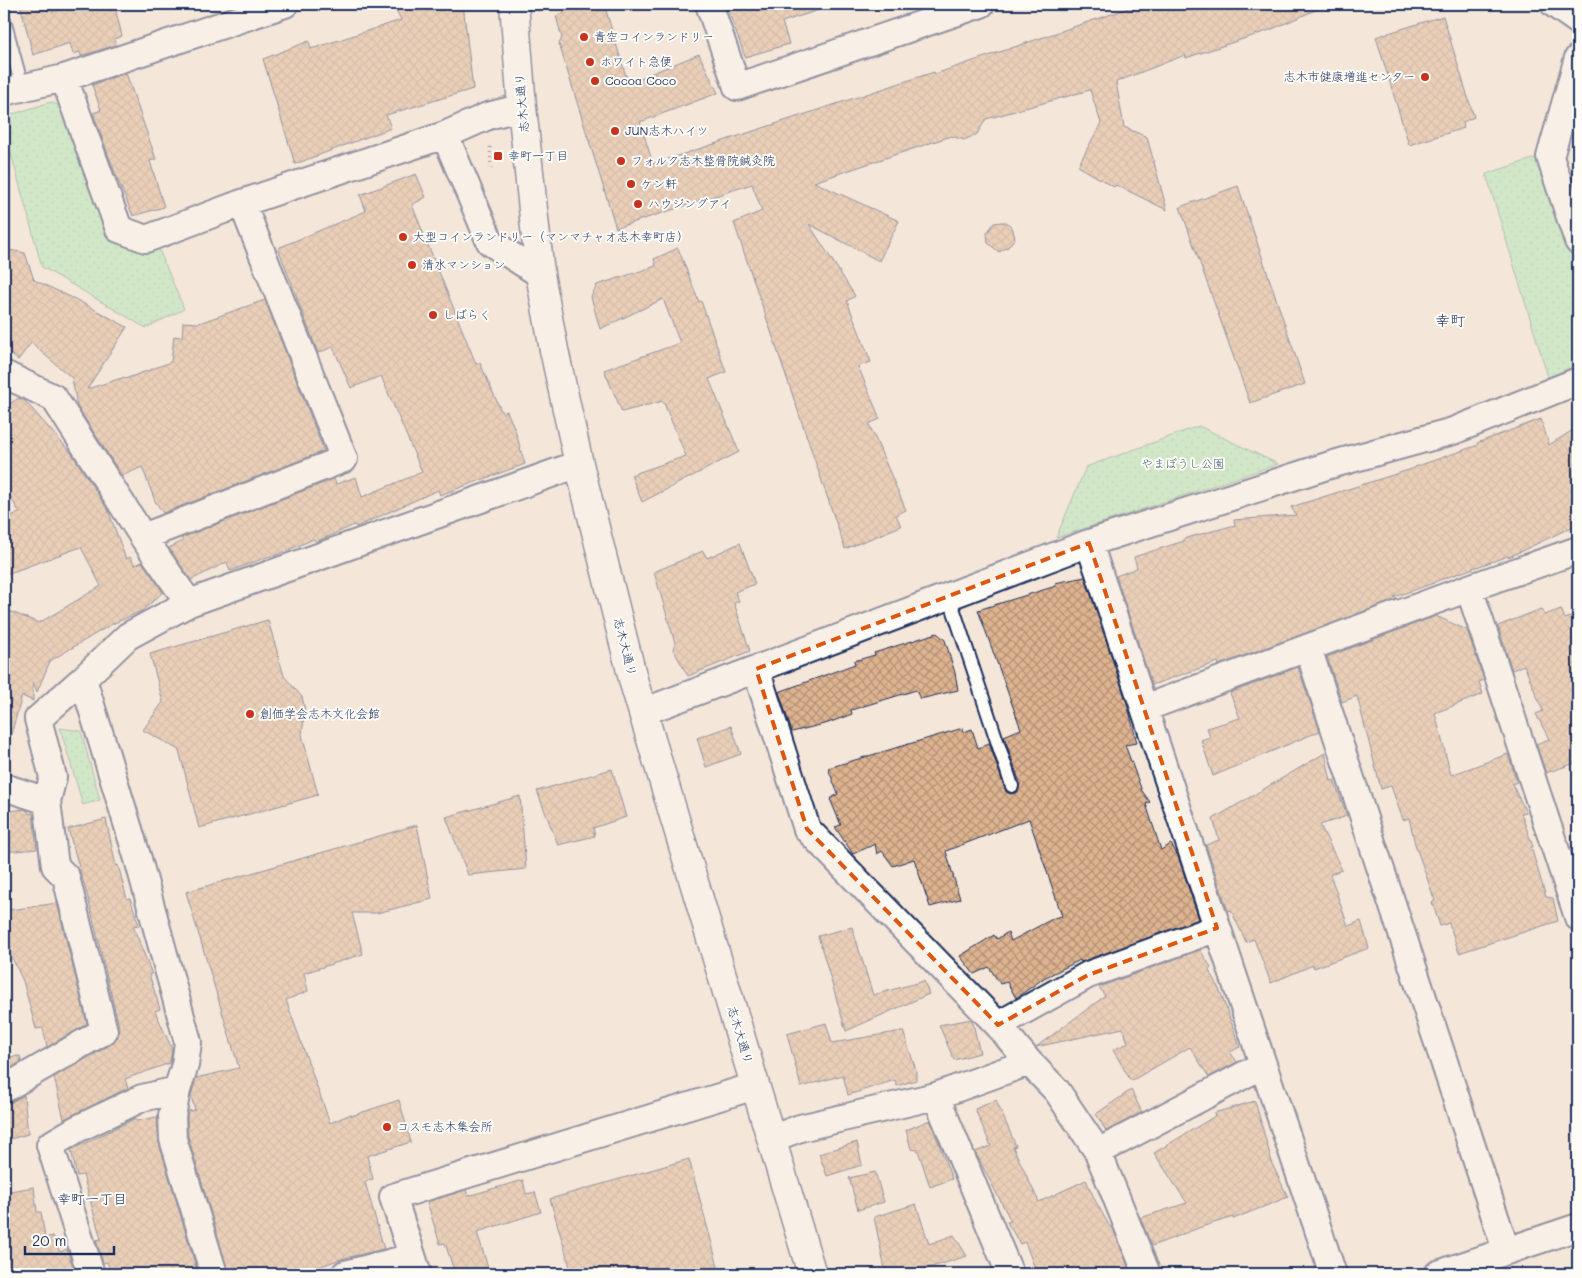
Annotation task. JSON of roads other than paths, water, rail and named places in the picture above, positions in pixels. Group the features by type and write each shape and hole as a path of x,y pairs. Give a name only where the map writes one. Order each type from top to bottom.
{"main road":[{"name":"志木大通り","path":"514,4 522,106 540,274 554,350 580,464 643,712 812,1274"}],"street":[{"path":"13,89 64,78 247,9 285,4"},
{"path":"709,4 737,87 981,4"},
{"path":"1554,4 1578,21"},
{"path":"1578,58 1550,157 1578,241"},
{"path":"64,78 119,229 146,239 242,203 446,134 488,116 522,106"},
{"path":"446,134 490,242 540,274"},
{"path":"144,537 344,458 242,203"},
{"path":"4,374 54,398 189,603"},
{"path":"643,712 1089,543 1330,465 1453,431 1578,381"},
{"path":"4,1089 104,1031 66,877 55,866 46,801 53,777 38,720 128,636 189,603 580,464"},
{"path":"1089,543 1333,1274"},
{"path":"1144,708 1469,588 1578,550"},
{"path":"1469,588 1578,917"},
{"path":"1308,648 1506,1250"},
{"path":"756,669 808,829 998,1025 1029,1062 1057,1091 1098,1152 1147,1274"},
{"path":"83,679 138,860 188,1042 185,1065 177,1090 172,1116 173,1139 214,1274"},
{"path":"4,787 46,801"},
{"path":"998,1025 1088,975 1217,928"},
{"path":"771,1139 800,1128 936,1096 1029,1062"},
{"path":"1098,1152 1263,1065"},
{"path":"345,1274 415,1266 393,1197 755,1086"},
{"path":"91,1274 50,1145 77,1129 142,1098 177,1090"},
{"path":"936,1096 1010,1274"},
{"path":"1438,1274 1578,1227"}],"lane":[{"path":"4,20 13,89"},
{"path":"950,596 1012,786"}],"place":[{"name":"青空コインランドリー","path":"584,37"},
{"name":"ホワイト急便","path":"590,62"},
{"name":"志木市健康増進センター","path":"1425,77"},
{"name":"Cocoa Coco","path":"595,81"},
{"name":"JUN志木ハイツ","path":"615,131"},
{"name":"幸町一丁目","path":"498,156"},
{"name":"フォルク志木整骨院鍼灸院","path":"621,161"},
{"name":"ケン軒","path":"631,184"},
{"name":"ハウジングアイ","path":"638,204"},
{"name":"大型コインランドリー（マンマチャオ志木幸町店）","path":"403,237"},
{"name":"清水マンション","path":"412,265"},
{"name":"しばらく","path":"433,315"},
{"name":"創価学会志木文化会館","path":"250,714"},
{"name":"コスモ志木集会所","path":"387,1127"}],"district":[{"name":"幸町","path":"1450,321"},
{"name":"幸町一丁目","path":"92,1199"}],"park label":[{"name":"やまぼうし公園","path":"1183,464"}]}
